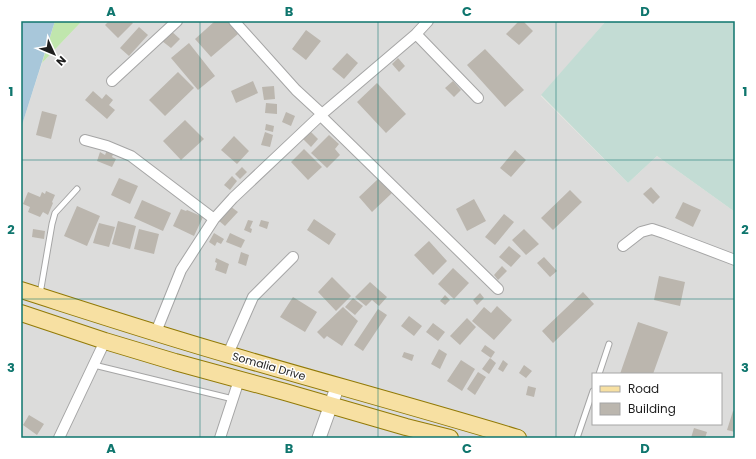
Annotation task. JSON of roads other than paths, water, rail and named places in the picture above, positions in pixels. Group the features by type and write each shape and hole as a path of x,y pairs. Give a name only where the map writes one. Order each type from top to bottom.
{"main road":[{"name":"Somalia Drive","path":"21,290 124,323 338,386 446,430"},
{"name":"Somalia Drive","path":"21,313 105,341 406,427 518,438"}],"street":[{"path":"112,81 177,21"},
{"path":"234,21 296,90 498,288"},
{"path":"156,332 181,270 214,219 233,198 321,114 416,34 428,21"},
{"path":"416,34 478,98"},
{"path":"85,140 107,146 131,156 214,219"},
{"path":"623,246 641,232 652,229 735,260"},
{"path":"228,354 253,297 293,257"},
{"path":"59,438 105,341"},
{"path":"220,438 239,380"},
{"path":"319,438 338,386"}],"lane":[{"path":"40,296 55,213 77,188"},
{"path":"599,373 609,344"},
{"path":"94,365 233,399"},
{"path":"577,438 592,394"}]}
